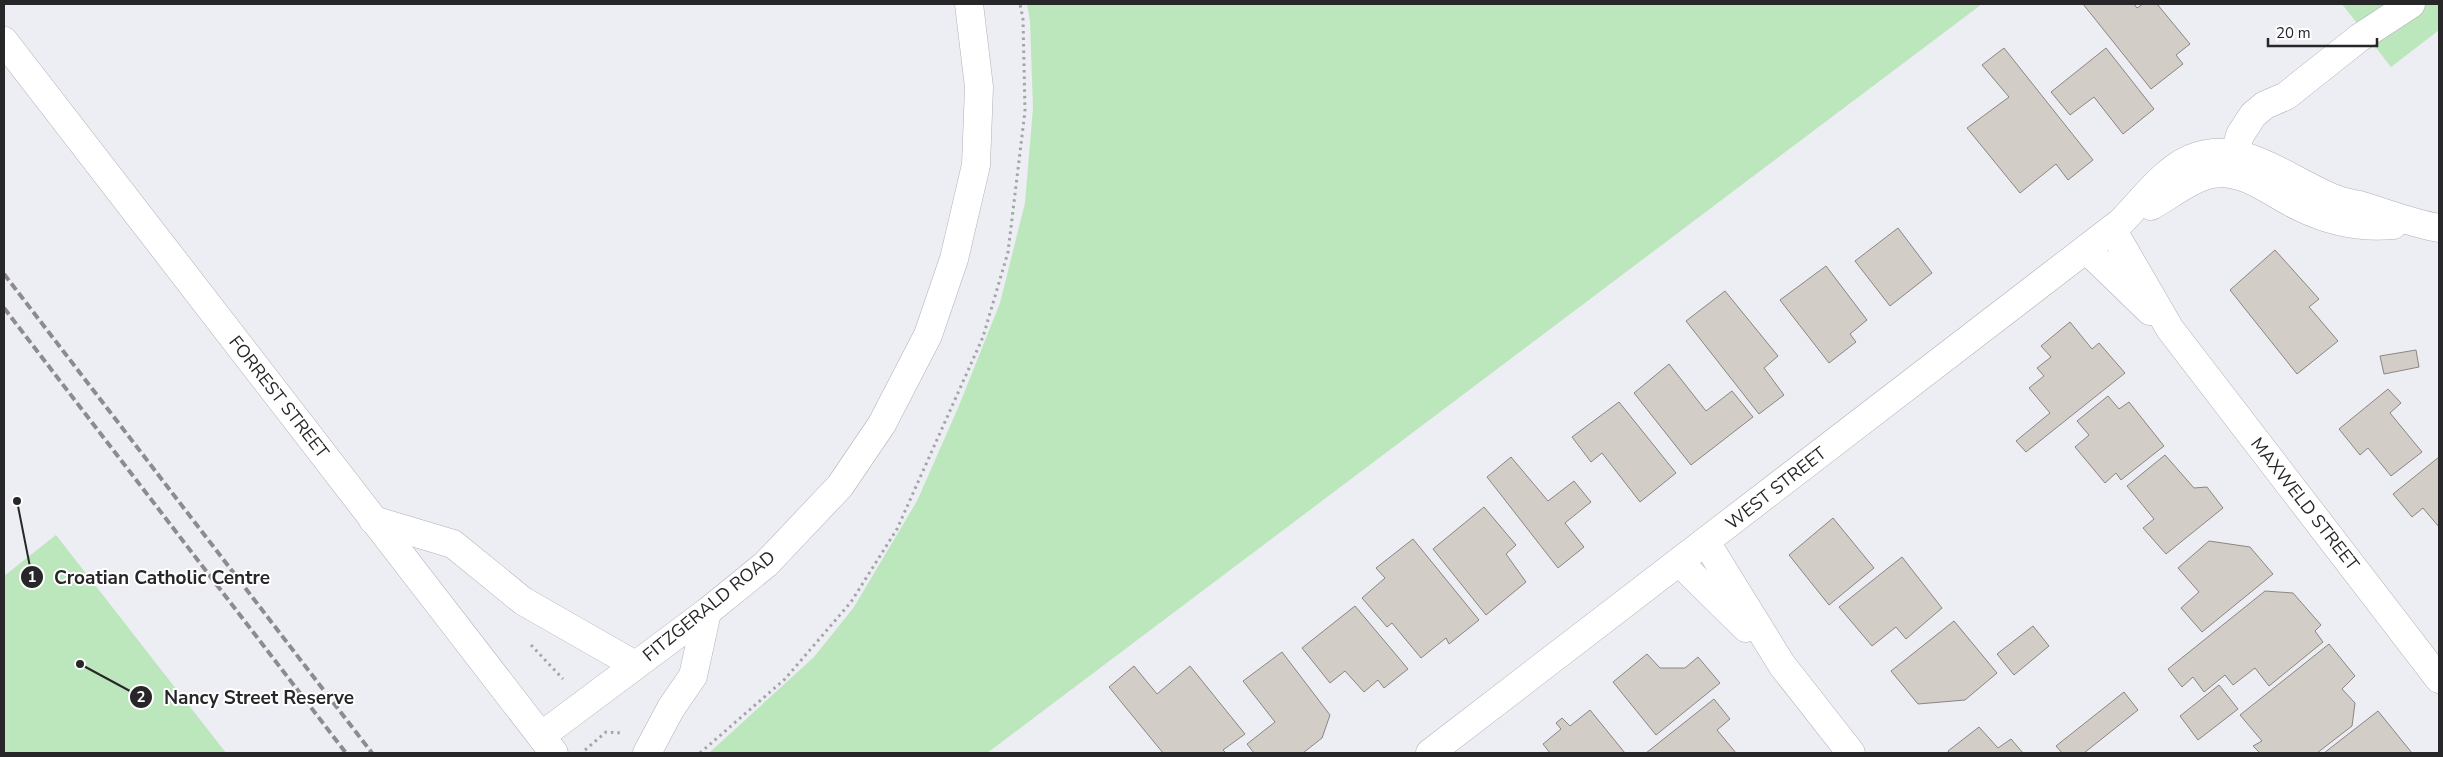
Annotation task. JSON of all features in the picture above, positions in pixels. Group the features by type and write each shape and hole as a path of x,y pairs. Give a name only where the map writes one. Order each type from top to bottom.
{"street":[{"name":"FITZGERALD ROAD","path":"548,744 584,703 707,612 766,564 840,486 882,424 928,335 954,259 976,165 979,87 969,4"},
{"path":"2411,4 2359,38 2286,96 2266,105 2253,115 2240,135 2232,163 2247,178 2300,207 2324,217 2374,227 2413,224 2439,228"},
{"name":"FORREST STREET","path":"4,41 548,744"},
{"name":"WEST STREET","path":"1430,753 2116,226 2194,181 2232,163"},
{"name":"MAXWELD STREET","path":"2116,226 2170,329"},
{"name":"MAXWELD STREET","path":"2086,249 2170,329 2439,679"},
{"path":"373,520 454,544 523,601 635,665"},
{"path":"1706,542 1782,665 1850,753"},
{"path":"1679,562 1782,665"},
{"path":"647,753 671,708 693,676 707,612"}],"path":[{"path":"526,640 551,665 606,732"}],"green space":[{"path":"1027,4 1982,4 987,753 709,753 814,657 854,607 917,501 958,408 1000,303 1025,203 1033,108 1030,21"},
{"path":"2342,4 2439,4 2439,30 2391,67"},
{"path":"56,535 226,753 4,753 4,576"}],"building":[{"path":"2083,4 2134,4 2137,8 2143,4 2157,4 2190,44 2176,55 2183,64 2151,89"},
{"path":"2004,48 2093,160 2068,180 2056,164 2020,193 1967,128 2009,97 1982,65"},
{"path":"2106,48 2154,109 2123,134 2094,97 2070,115 2051,92"},
{"path":"1898,228 1932,273 1890,306 1855,261"},
{"path":"2275,250 2319,299 2309,307 2338,341 2297,374 2230,290"},
{"path":"1826,266 1867,320 1850,334 1856,342 1829,363 1780,300"},
{"path":"1725,291 1778,356 1764,368 1784,395 1759,414 1686,321"},
{"path":"2070,322 2092,349 2099,343 2125,373 2026,452 2016,441 2050,413 2029,388 2044,376 2037,368 2051,357 2041,346"},
{"path":"2416,350 2419,367 2384,374 2380,356"},
{"path":"1669,364 1706,411 1732,391 1753,417 1691,465 1634,393"},
{"path":"2388,389 2401,403 2390,413 2422,452 2391,476 2368,448 2360,455 2339,429"},
{"path":"2108,396 2119,409 2129,402 2164,446 2121,480 2116,473 2105,483 2075,447 2089,435 2077,421"},
{"path":"1619,402 1676,473 1640,502 1602,453 1591,462 1572,437"},
{"path":"2165,455 2194,488 2207,487 2223,508 2166,554 2143,528 2154,519 2127,486"},
{"path":"1511,457 1548,501 1574,481 1591,502 1565,523 1584,547 1558,568 1487,477"},
{"path":"2439,457 2439,527 2423,508 2412,517 2393,494"},
{"path":"1484,507 1516,545 1506,554 1526,582 1486,615 1433,549"},
{"path":"1833,518 1874,568 1829,605 1789,555"},
{"path":"1413,539 1479,620 1449,644 1446,638 1421,658 1392,623 1387,627 1362,598 1385,578 1376,568"},
{"path":"2209,541 2250,547 2273,574 2202,632 2181,608 2199,592 2178,568"},
{"path":"1902,557 1942,608 1906,639 1896,627 1872,646 1839,607"},
{"path":"2265,591 2293,593 2321,625 2315,631 2323,642 2269,686 2255,668 2233,685 2225,675 2204,692 2193,677 2182,687 2168,669"},
{"path":"1355,606 1408,669 1384,688 1378,680 1364,692 1345,671 1330,683 1302,648"},
{"path":"1954,621 1997,673 1965,700 1918,704 1891,671"},
{"path":"2033,626 2049,646 2014,675 1997,654"},
{"path":"2329,644 2355,676 2342,689 2355,703 2352,726 2317,753 2260,753 2253,746 2262,741 2240,715"},
{"path":"1282,652 1330,715 1322,738 1303,753 1254,753 1247,744 1275,722 1243,681"},
{"path":"1647,654 1660,668 1685,668 1698,657 1720,683 1656,735 1613,682"},
{"path":"1134,666 1157,694 1190,666 1245,734 1223,750 1226,753 1163,753 1109,687"},
{"path":"2219,685 2238,709 2198,740 2180,716"},
{"path":"2124,692 2138,710 2084,753 2062,753 2056,746"},
{"path":"1714,699 1730,719 1717,730 1736,753 1646,753"},
{"path":"1590,710 1625,753 1550,753 1543,744 1561,729 1556,723 1562,718 1570,726"},
{"path":"2378,711 2412,753 2324,753"},
{"path":"1979,727 1998,748 2011,739 2023,753 1949,753 1948,751"}],"railway":[{"path":"4,274 372,753"},
{"path":"4,308 346,753"}],"place":[{"name":"Croatian Catholic Centre","path":"17,501"},
{"name":"Nancy Street Reserve","path":"80,664"}]}
